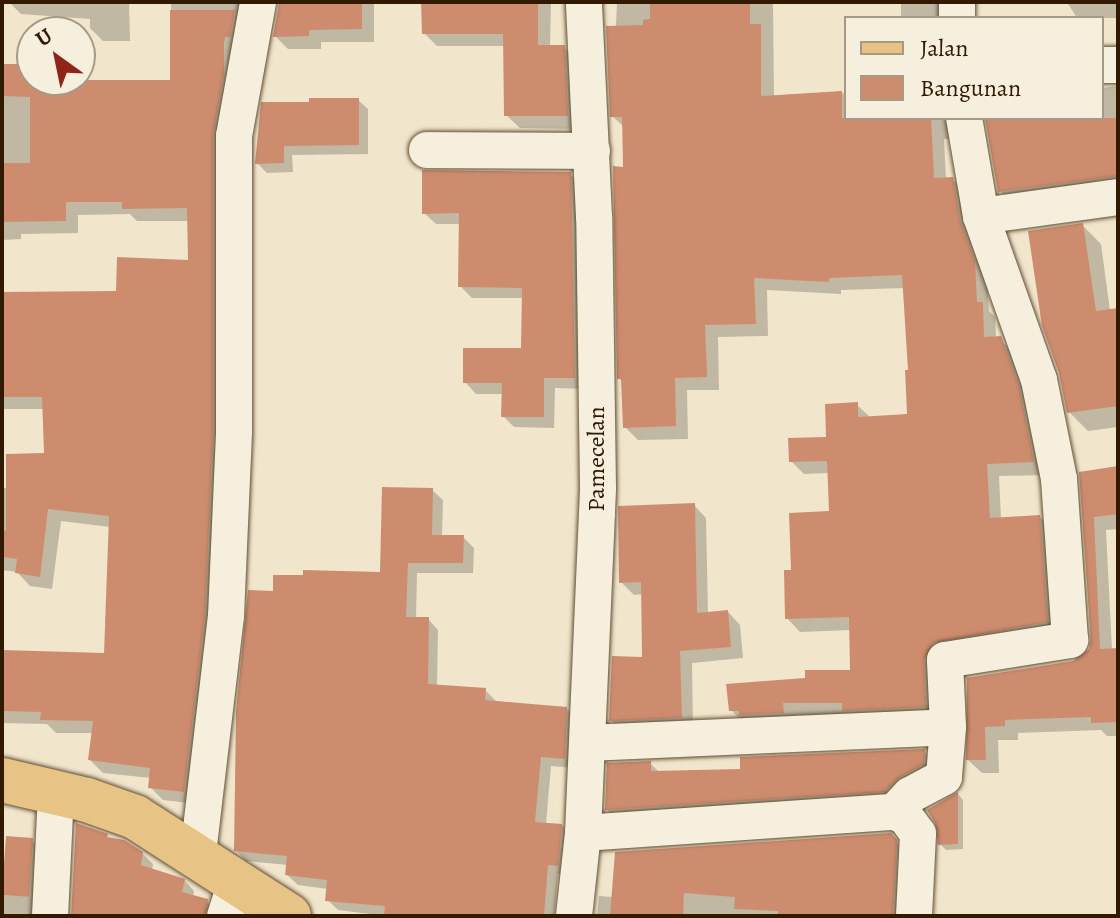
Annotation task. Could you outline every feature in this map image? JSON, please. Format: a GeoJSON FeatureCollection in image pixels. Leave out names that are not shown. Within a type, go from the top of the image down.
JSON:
{"type":"FeatureCollection","features":[{"type":"Feature","properties":{"kind":"main road"},"geometry":{"type":"LineString","coordinates":[[2,780],[56,792],[135,817],[198,854],[231,899],[289,916]]}},
{"type":"Feature","properties":{"kind":"street"},"geometry":{"type":"LineString","coordinates":[[198,854],[226,616],[234,432],[234,136],[258,2]]}},
{"type":"Feature","properties":{"kind":"street","name":"Pamecelan"},"geometry":{"type":"LineString","coordinates":[[574,916],[583,833],[598,488],[592,151],[584,2]]}},
{"type":"Feature","properties":{"kind":"street"},"geometry":{"type":"LineString","coordinates":[[894,812],[910,795],[944,777],[948,727],[945,660],[1070,640],[1059,479],[1039,380],[981,216],[964,120]]}},
{"type":"Feature","properties":{"kind":"street"},"geometry":{"type":"LineString","coordinates":[[427,150],[592,151]]}},
{"type":"Feature","properties":{"kind":"street"},"geometry":{"type":"LineString","coordinates":[[981,216],[1118,197]]}},
{"type":"Feature","properties":{"kind":"street"},"geometry":{"type":"LineString","coordinates":[[588,743],[948,727]]}},
{"type":"Feature","properties":{"kind":"street"},"geometry":{"type":"LineString","coordinates":[[50,916],[56,792]]}},
{"type":"Feature","properties":{"kind":"street"},"geometry":{"type":"LineString","coordinates":[[583,833],[894,812],[905,816],[918,834],[914,916]]}},
{"type":"Feature","properties":{"kind":"building"},"geometry":{"type":"Polygon","coordinates":[[[362,2],[362,29],[309,30],[309,36],[273,37],[279,4],[362,2]]]}},
{"type":"Feature","properties":{"kind":"building"},"geometry":{"type":"Polygon","coordinates":[[[421,2],[538,2],[538,45],[565,45],[568,116],[504,116],[503,34],[422,34],[421,2]]]}},
{"type":"Feature","properties":{"kind":"building"},"geometry":{"type":"Polygon","coordinates":[[[650,2],[750,2],[750,24],[761,24],[761,96],[842,91],[844,120],[931,120],[934,178],[953,177],[960,220],[975,262],[977,302],[983,302],[984,337],[1001,336],[1019,386],[1034,462],[987,464],[990,518],[1040,515],[1048,622],[933,643],[924,660],[926,707],[842,711],[842,703],[783,703],[784,713],[739,715],[739,711],[729,711],[726,684],[805,678],[805,670],[850,670],[849,617],[785,619],[784,570],[791,570],[789,513],[829,511],[827,461],[789,462],[788,438],[826,437],[825,404],[858,402],[858,417],[907,414],[905,370],[908,370],[902,275],[829,278],[829,282],[754,278],[756,324],[705,325],[707,377],[675,378],[676,426],[623,428],[621,379],[617,379],[613,166],[623,167],[622,117],[610,117],[606,26],[643,25],[643,20],[650,19],[650,2]]]}},
{"type":"Feature","properties":{"kind":"building"},"geometry":{"type":"Polygon","coordinates":[[[170,10],[235,10],[230,37],[225,37],[224,73],[213,136],[213,432],[205,614],[184,792],[148,788],[150,768],[88,760],[93,721],[40,720],[41,712],[2,711],[2,650],[104,653],[109,516],[48,509],[40,577],[15,573],[17,559],[2,557],[2,530],[6,531],[6,454],[44,453],[42,397],[2,397],[2,292],[116,291],[117,257],[188,260],[187,208],[122,209],[122,202],[66,202],[66,221],[2,222],[2,163],[30,163],[30,97],[2,96],[2,64],[16,64],[16,96],[96,96],[96,80],[170,80],[170,10]]]}},
{"type":"Feature","properties":{"kind":"building"},"geometry":{"type":"Polygon","coordinates":[[[309,98],[359,98],[359,145],[284,146],[284,163],[255,164],[261,102],[309,102],[309,98]]]}},
{"type":"Feature","properties":{"kind":"building"},"geometry":{"type":"Polygon","coordinates":[[[1118,118],[1118,176],[998,192],[985,120],[1118,118]]]}},
{"type":"Feature","properties":{"kind":"building"},"geometry":{"type":"Polygon","coordinates":[[[422,170],[571,172],[575,378],[544,378],[544,417],[501,417],[502,383],[463,383],[463,348],[521,348],[522,288],[458,287],[459,213],[422,214],[422,170]]]}},
{"type":"Feature","properties":{"kind":"building"},"geometry":{"type":"Polygon","coordinates":[[[1083,223],[1096,311],[1118,308],[1118,406],[1067,413],[1059,373],[1042,326],[1028,231],[1083,223]]]}},
{"type":"Feature","properties":{"kind":"building"},"geometry":{"type":"Polygon","coordinates":[[[1118,466],[1118,514],[1094,517],[1100,649],[1118,648],[1118,722],[1091,723],[1091,717],[1005,720],[1005,726],[985,727],[986,760],[966,760],[967,678],[1073,661],[1089,649],[1091,639],[1079,472],[1118,466]]]}},
{"type":"Feature","properties":{"kind":"building"},"geometry":{"type":"Polygon","coordinates":[[[382,487],[433,488],[432,535],[464,535],[463,563],[408,563],[406,617],[429,617],[428,684],[486,688],[485,700],[567,707],[565,759],[541,757],[535,822],[562,824],[558,866],[548,865],[544,916],[384,916],[385,906],[325,901],[327,880],[285,875],[287,856],[234,851],[236,712],[248,590],[273,591],[273,575],[303,575],[303,570],[380,572],[382,487]]]}},
{"type":"Feature","properties":{"kind":"building"},"geometry":{"type":"Polygon","coordinates":[[[695,503],[697,613],[728,610],[731,647],[680,651],[682,718],[609,721],[612,656],[642,657],[641,582],[619,583],[618,506],[695,503]]]}},
{"type":"Feature","properties":{"kind":"building"},"geometry":{"type":"Polygon","coordinates":[[[925,749],[924,764],[900,777],[884,792],[605,810],[607,763],[651,761],[651,771],[740,769],[740,757],[925,749]]]}},
{"type":"Feature","properties":{"kind":"building"},"geometry":{"type":"Polygon","coordinates":[[[958,792],[958,844],[938,845],[935,823],[927,810],[958,792]]]}},
{"type":"Feature","properties":{"kind":"building"},"geometry":{"type":"Polygon","coordinates":[[[76,823],[108,834],[107,837],[124,840],[143,852],[141,865],[185,879],[182,892],[208,899],[205,916],[71,916],[76,823]]]}},
{"type":"Feature","properties":{"kind":"building"},"geometry":{"type":"Polygon","coordinates":[[[891,833],[897,840],[893,915],[778,916],[778,911],[734,909],[735,897],[684,893],[683,916],[610,916],[615,852],[891,833]]]}},
{"type":"Feature","properties":{"kind":"building"},"geometry":{"type":"Polygon","coordinates":[[[6,836],[33,838],[29,897],[2,895],[6,836]]]}}]}
